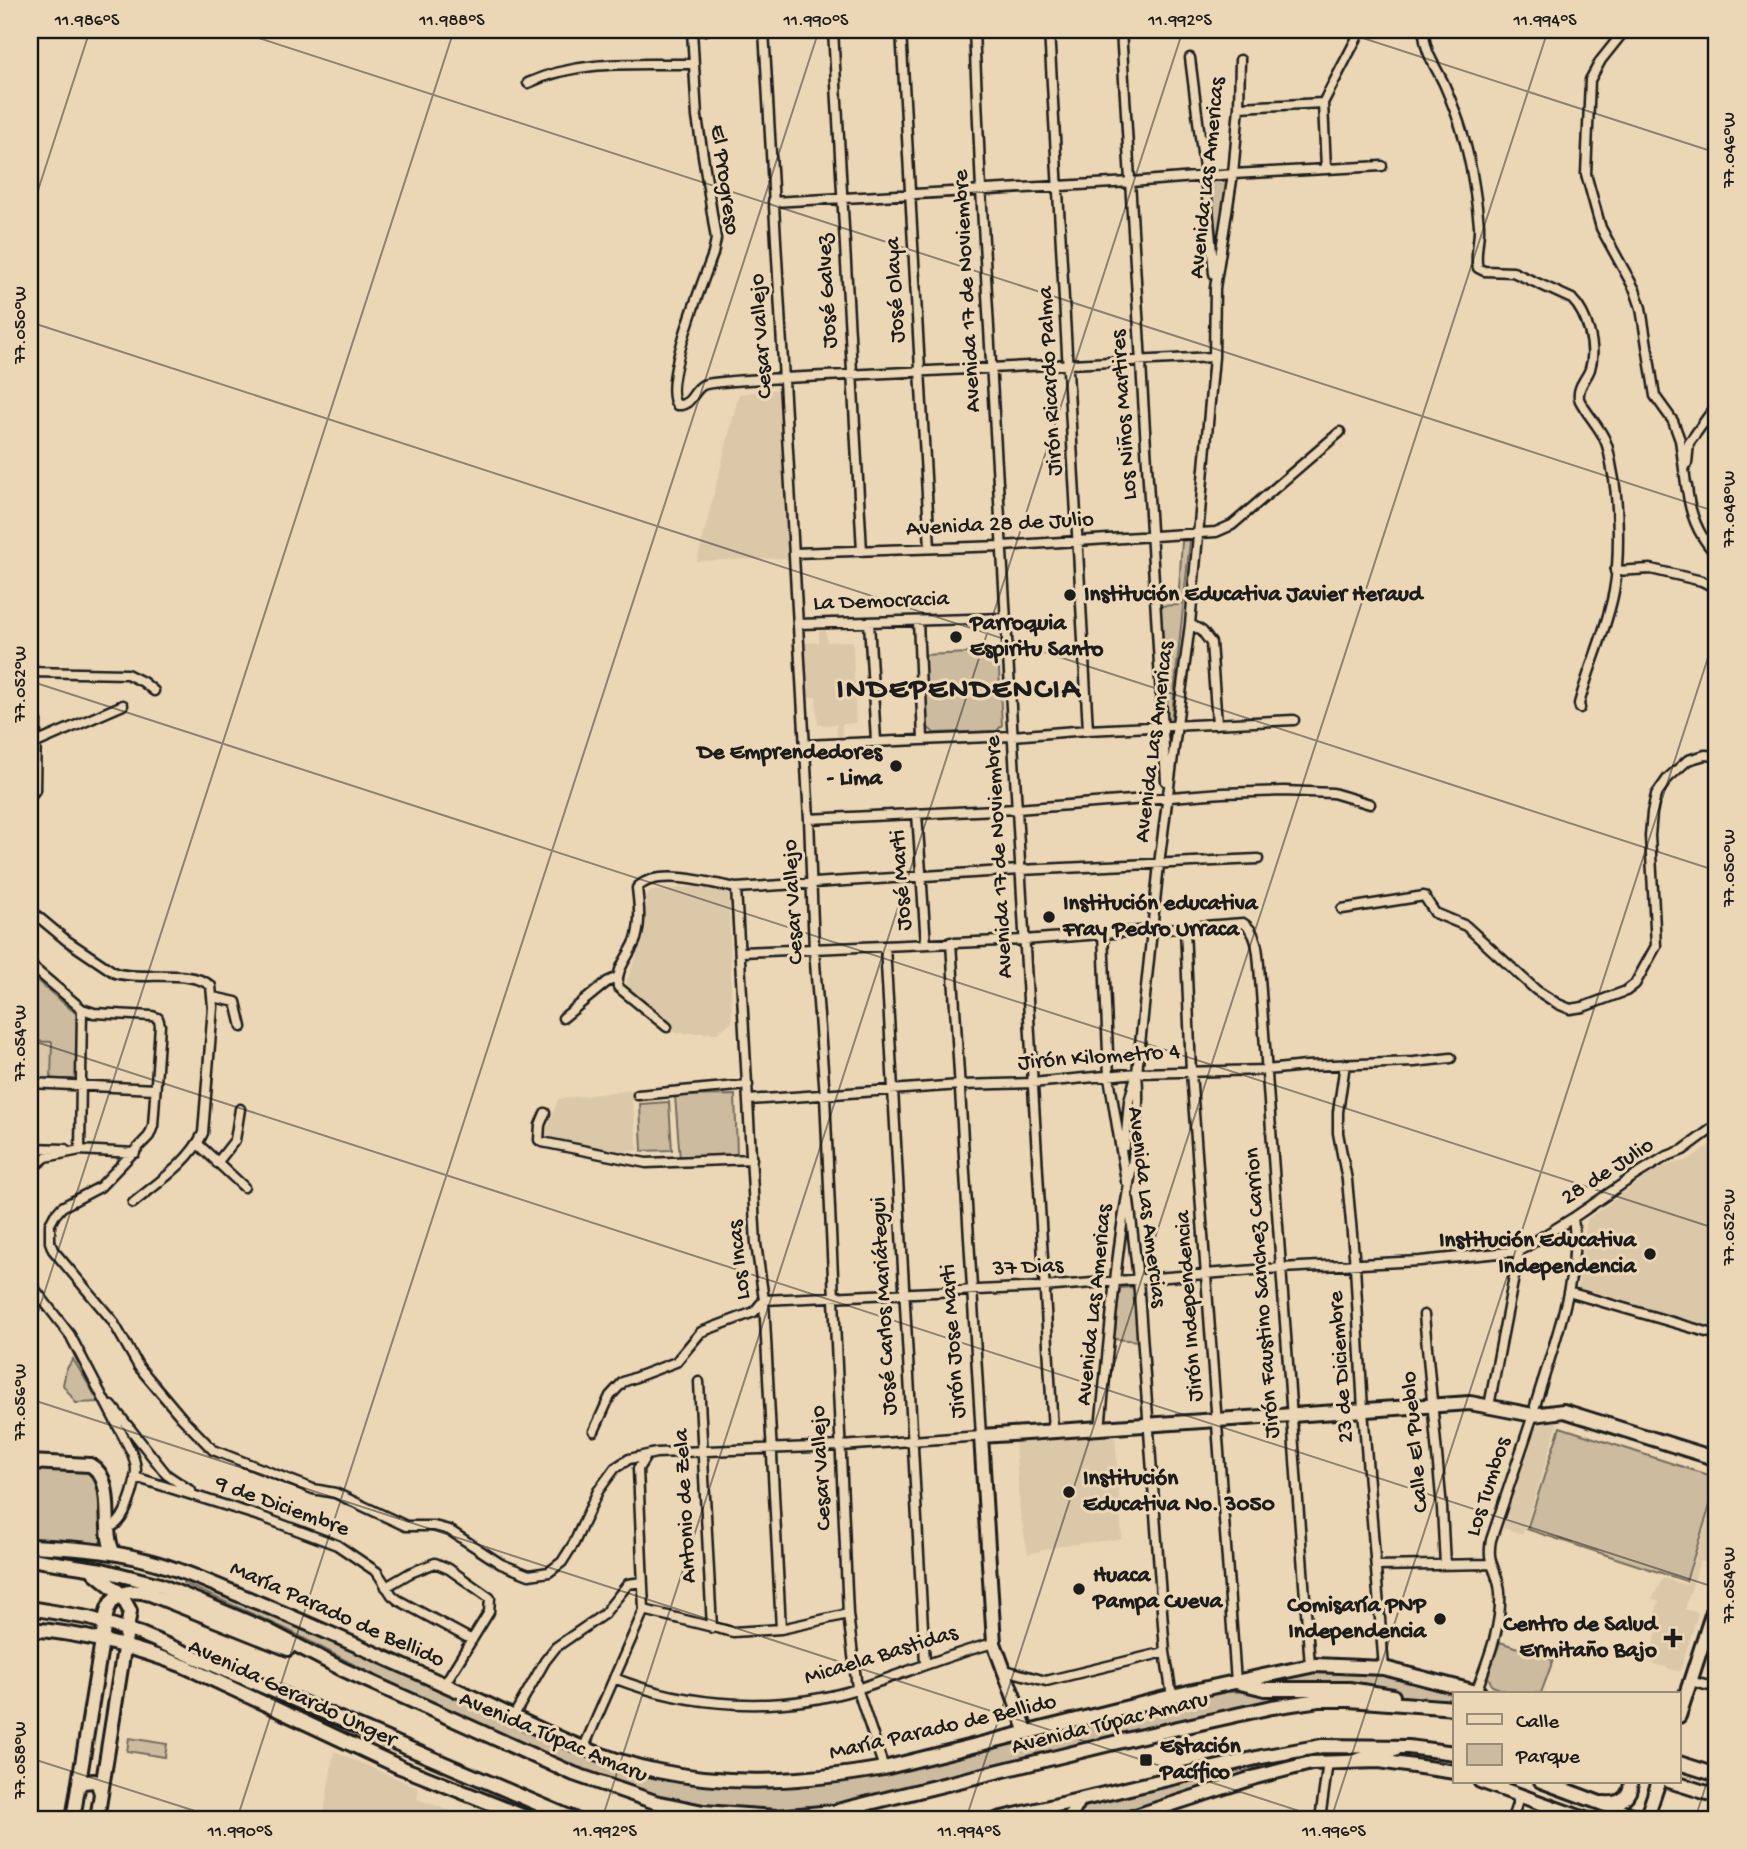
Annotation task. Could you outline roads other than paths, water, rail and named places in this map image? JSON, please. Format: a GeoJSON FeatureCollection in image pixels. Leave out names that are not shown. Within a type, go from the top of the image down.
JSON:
{"type":"FeatureCollection","features":[{"type":"Feature","properties":{"kind":"street"},"geometry":{"type":"LineString","coordinates":[[692,30],[706,30]]}},
{"type":"Feature","properties":{"kind":"street","name":"El Progreso"},"geometry":{"type":"LineString","coordinates":[[692,30],[696,117],[716,239],[681,346],[672,388],[674,402],[683,405],[706,385],[784,378]]}},
{"type":"Feature","properties":{"kind":"street","name":"Cesar Vallejo"},"geometry":{"type":"LineString","coordinates":[[764,30],[805,744],[814,949],[825,1096],[848,1614],[857,1688],[884,1768]]}},
{"type":"Feature","properties":{"kind":"street","name":"José Galvez"},"geometry":{"type":"LineString","coordinates":[[833,30],[862,551]]}},
{"type":"Feature","properties":{"kind":"street","name":"José Olaya"},"geometry":{"type":"LineString","coordinates":[[901,30],[930,548]]}},
{"type":"Feature","properties":{"kind":"street","name":"Avenida 17 de Noviembre"},"geometry":{"type":"LineString","coordinates":[[974,30],[1053,1431]]}},
{"type":"Feature","properties":{"kind":"street","name":"Jirón Ricardo Palma"},"geometry":{"type":"LineString","coordinates":[[1049,30],[1088,730]]}},
{"type":"Feature","properties":{"kind":"street","name":"Los Niños Martires"},"geometry":{"type":"LineString","coordinates":[[1121,30],[1167,798]]}},
{"type":"Feature","properties":{"kind":"street"},"geometry":{"type":"LineString","coordinates":[[1326,169],[1323,103],[1361,30]]}},
{"type":"Feature","properties":{"kind":"street"},"geometry":{"type":"LineString","coordinates":[[1424,30],[1425,47],[1445,85],[1463,135],[1479,226],[1476,261],[1478,268],[1484,271],[1513,272],[1572,299],[1579,306],[1592,347],[1591,367],[1578,395],[1606,441],[1614,475],[1617,526],[1614,592],[1588,671],[1580,708]]}},
{"type":"Feature","properties":{"kind":"street"},"geometry":{"type":"LineString","coordinates":[[1625,30],[1601,60],[1590,80],[1586,174],[1601,228],[1638,299],[1656,396],[1673,421],[1680,440],[1691,513],[1717,555]]}},
{"type":"Feature","properties":{"kind":"street"},"geometry":{"type":"LineString","coordinates":[[1190,58],[1205,176],[1215,288]]}},
{"type":"Feature","properties":{"kind":"street","name":"Avenida Las Americas"},"geometry":{"type":"LineString","coordinates":[[1100,1428],[1115,1281],[1127,1188],[1136,1146],[1139,1098],[1137,1073],[1159,864],[1190,624],[1214,357],[1215,288],[1233,174],[1240,60]]}},
{"type":"Feature","properties":{"kind":"street"},"geometry":{"type":"LineString","coordinates":[[528,83],[566,69],[607,64],[692,64]]}},
{"type":"Feature","properties":{"kind":"street"},"geometry":{"type":"LineString","coordinates":[[1239,107],[1323,103]]}},
{"type":"Feature","properties":{"kind":"street"},"geometry":{"type":"LineString","coordinates":[[773,202],[1382,166]]}},
{"type":"Feature","properties":{"kind":"street"},"geometry":{"type":"LineString","coordinates":[[784,378],[1214,357]]}},
{"type":"Feature","properties":{"kind":"street"},"geometry":{"type":"LineString","coordinates":[[1687,491],[1689,443],[1717,404]]}},
{"type":"Feature","properties":{"kind":"street","name":"Avenida 28 de Julio"},"geometry":{"type":"LineString","coordinates":[[794,553],[1002,546],[1199,534],[1221,530],[1232,525],[1340,432]]}},
{"type":"Feature","properties":{"kind":"street"},"geometry":{"type":"LineString","coordinates":[[1615,571],[1651,569],[1702,582],[1717,589]]}},
{"type":"Feature","properties":{"kind":"street","name":"La Democracia"},"geometry":{"type":"LineString","coordinates":[[798,624],[1006,618]]}},
{"type":"Feature","properties":{"kind":"street"},"geometry":{"type":"LineString","coordinates":[[918,621],[923,739]]}},
{"type":"Feature","properties":{"kind":"street"},"geometry":{"type":"LineString","coordinates":[[869,622],[876,741]]}},
{"type":"Feature","properties":{"kind":"street"},"geometry":{"type":"LineString","coordinates":[[1190,624],[1206,635],[1212,647],[1217,724]]}},
{"type":"Feature","properties":{"kind":"street"},"geometry":{"type":"LineString","coordinates":[[30,672],[127,674],[154,691]]}},
{"type":"Feature","properties":{"kind":"street"},"geometry":{"type":"LineString","coordinates":[[36,743],[124,705]]}},
{"type":"Feature","properties":{"kind":"street"},"geometry":{"type":"LineString","coordinates":[[30,797],[35,790],[36,743],[33,720]]}},
{"type":"Feature","properties":{"kind":"street"},"geometry":{"type":"LineString","coordinates":[[805,744],[1012,736],[1294,720]]}},
{"type":"Feature","properties":{"kind":"street"},"geometry":{"type":"LineString","coordinates":[[1342,909],[1424,895],[1435,913],[1466,926],[1533,987],[1558,1004],[1570,1009],[1583,1007],[1626,991],[1635,984],[1656,946],[1650,836],[1651,813],[1656,795],[1668,778],[1688,760],[1705,755],[1717,756]]}},
{"type":"Feature","properties":{"kind":"street"},"geometry":{"type":"LineString","coordinates":[[809,818],[1017,810],[1222,793],[1284,791],[1333,793],[1370,804]]}},
{"type":"Feature","properties":{"kind":"street","name":"José Marti"},"geometry":{"type":"LineString","coordinates":[[917,814],[926,944]]}},
{"type":"Feature","properties":{"kind":"street"},"geometry":{"type":"LineString","coordinates":[[667,1027],[622,993],[618,987],[617,978],[639,929],[637,888],[643,881],[655,878],[692,879],[736,888],[1020,870],[1258,859]]}},
{"type":"Feature","properties":{"kind":"street","name":"Los Incas"},"geometry":{"type":"LineString","coordinates":[[736,888],[756,1244],[764,1300],[781,1629]]}},
{"type":"Feature","properties":{"kind":"street"},"geometry":{"type":"LineString","coordinates":[[30,910],[66,940],[115,973],[196,978],[211,986],[213,997],[208,1090],[203,1132],[198,1144],[168,1174],[132,1203]]}},
{"type":"Feature","properties":{"kind":"street","name":"Jirón Faustino Sanchez Carrion"},"geometry":{"type":"LineString","coordinates":[[1185,927],[1243,923],[1255,934],[1310,1666]]}},
{"type":"Feature","properties":{"kind":"street"},"geometry":{"type":"LineString","coordinates":[[741,952],[1024,940],[1185,927]]}},
{"type":"Feature","properties":{"kind":"street","name":"Jirón Independencia"},"geometry":{"type":"LineString","coordinates":[[1185,927],[1191,1072],[1236,1682]]}},
{"type":"Feature","properties":{"kind":"street","name":"Avenida Las Amercias"},"geometry":{"type":"LineString","coordinates":[[1102,933],[1109,1077],[1138,1279],[1165,1652],[1172,1696]]}},
{"type":"Feature","properties":{"kind":"street","name":"Jirón Jose Marti"},"geometry":{"type":"LineString","coordinates":[[951,942],[994,1643],[1026,1730]]}},
{"type":"Feature","properties":{"kind":"street","name":"José Carlos Mariátegui"},"geometry":{"type":"LineString","coordinates":[[885,946],[925,1663]]}},
{"type":"Feature","properties":{"kind":"street"},"geometry":{"type":"LineString","coordinates":[[30,965],[82,1009],[94,1013],[152,1016],[158,1018],[160,1024],[153,1126],[149,1136],[100,1187],[62,1207],[50,1224],[53,1250],[112,1320],[139,1367],[182,1418],[214,1450],[313,1489],[335,1493],[406,1526],[435,1525],[449,1530],[501,1564],[529,1575],[548,1572],[562,1562],[598,1492],[615,1468],[629,1459],[656,1453],[841,1446],[1470,1404],[1564,1411],[1717,1459]]}},
{"type":"Feature","properties":{"kind":"street"},"geometry":{"type":"LineString","coordinates":[[563,1018],[607,982],[617,978]]}},
{"type":"Feature","properties":{"kind":"street"},"geometry":{"type":"LineString","coordinates":[[213,997],[236,1002],[242,1027]]}},
{"type":"Feature","properties":{"kind":"street"},"geometry":{"type":"LineString","coordinates":[[80,1150],[82,1009]]}},
{"type":"Feature","properties":{"kind":"street","name":"Jirón Kilometro 4"},"geometry":{"type":"LineString","coordinates":[[749,1100],[960,1085],[1032,1083],[1137,1073],[1266,1070],[1451,1058]]}},
{"type":"Feature","properties":{"kind":"street","name":"23 de Diciembre"},"geometry":{"type":"LineString","coordinates":[[1345,1064],[1338,1112],[1338,1133],[1347,1180],[1355,1266],[1363,1410],[1384,1668]]}},
{"type":"Feature","properties":{"kind":"street"},"geometry":{"type":"LineString","coordinates":[[30,1083],[155,1090]]}},
{"type":"Feature","properties":{"kind":"street"},"geometry":{"type":"LineString","coordinates":[[638,1095],[748,1085]]}},
{"type":"Feature","properties":{"kind":"street"},"geometry":{"type":"LineString","coordinates":[[217,1163],[235,1140],[240,1109]]}},
{"type":"Feature","properties":{"kind":"street"},"geometry":{"type":"LineString","coordinates":[[545,1113],[539,1129],[542,1142],[646,1163],[752,1159]]}},
{"type":"Feature","properties":{"kind":"street","name":"28 de Julio"},"geometry":{"type":"LineString","coordinates":[[1519,1251],[1634,1176],[1665,1157],[1683,1150],[1717,1125]]}},
{"type":"Feature","properties":{"kind":"street"},"geometry":{"type":"LineString","coordinates":[[198,1144],[244,1187]]}},
{"type":"Feature","properties":{"kind":"street"},"geometry":{"type":"LineString","coordinates":[[30,1148],[135,1153]]}},
{"type":"Feature","properties":{"kind":"street"},"geometry":{"type":"LineString","coordinates":[[30,1170],[46,1157],[80,1150]]}},
{"type":"Feature","properties":{"kind":"street","name":"Los Tumbos"},"geometry":{"type":"LineString","coordinates":[[1478,1692],[1500,1617],[1497,1573],[1490,1564],[1491,1540],[1534,1410],[1568,1292],[1576,1234],[1573,1218]]}},
{"type":"Feature","properties":{"kind":"street"},"geometry":{"type":"LineString","coordinates":[[1489,1406],[1519,1251]]}},
{"type":"Feature","properties":{"kind":"street","name":"37 Dias"},"geometry":{"type":"LineString","coordinates":[[764,1300],[1043,1287],[1281,1268],[1355,1266],[1519,1251]]}},
{"type":"Feature","properties":{"kind":"street"},"geometry":{"type":"LineString","coordinates":[[30,1283],[60,1319],[101,1393],[136,1465],[135,1477],[121,1519],[116,1527],[109,1527]]}},
{"type":"Feature","properties":{"kind":"street"},"geometry":{"type":"LineString","coordinates":[[1568,1292],[1717,1335]]}},
{"type":"Feature","properties":{"kind":"street"},"geometry":{"type":"LineString","coordinates":[[594,1431],[610,1396],[624,1382],[676,1362],[701,1332],[754,1312],[764,1300]]}},
{"type":"Feature","properties":{"kind":"street","name":"Calle El Pueblo"},"geometry":{"type":"LineString","coordinates":[[1424,1315],[1445,1565]]}},
{"type":"Feature","properties":{"kind":"street","name":"Antonio de Zela"},"geometry":{"type":"LineString","coordinates":[[699,1382],[712,1628]]}},
{"type":"Feature","properties":{"kind":"street"},"geometry":{"type":"LineString","coordinates":[[101,1393],[167,1475],[206,1499]]}},
{"type":"Feature","properties":{"kind":"street"},"geometry":{"type":"LineString","coordinates":[[584,1747],[644,1610],[638,1469],[646,1456]]}},
{"type":"Feature","properties":{"kind":"street"},"geometry":{"type":"LineString","coordinates":[[30,1462],[94,1467],[103,1482],[109,1543],[114,1553]]}},
{"type":"Feature","properties":{"kind":"street","name":"9 de Diciembre"},"geometry":{"type":"LineString","coordinates":[[135,1477],[337,1545],[377,1572],[392,1595],[471,1640]]}},
{"type":"Feature","properties":{"kind":"street","name":"María Parado de Bellido"},"geometry":{"type":"LineString","coordinates":[[30,1546],[114,1553],[147,1560],[196,1577],[356,1644],[584,1747],[659,1772],[725,1780],[766,1781],[842,1776],[884,1768],[1026,1730],[1310,1666],[1384,1668],[1474,1692]]}},
{"type":"Feature","properties":{"kind":"street","name":"Avenida Túpac Amaru"},"geometry":{"type":"LineString","coordinates":[[30,1559],[85,1567],[160,1585],[267,1630],[344,1670],[575,1774],[621,1792],[703,1812],[777,1817],[833,1812],[1138,1737],[1272,1707],[1319,1700],[1448,1707]]}},
{"type":"Feature","properties":{"kind":"street"},"geometry":{"type":"LineString","coordinates":[[386,1587],[435,1563],[449,1569],[491,1598],[489,1612],[444,1685]]}},
{"type":"Feature","properties":{"kind":"street"},"geometry":{"type":"LineString","coordinates":[[1376,1566],[1490,1564]]}},
{"type":"Feature","properties":{"kind":"street"},"geometry":{"type":"LineString","coordinates":[[85,1567],[104,1578],[121,1594],[130,1611],[97,1819]]}},
{"type":"Feature","properties":{"kind":"street"},"geometry":{"type":"LineString","coordinates":[[513,1717],[545,1661],[560,1643],[604,1615],[628,1584],[642,1582]]}},
{"type":"Feature","properties":{"kind":"street"},"geometry":{"type":"LineString","coordinates":[[73,1819],[104,1623],[109,1604],[121,1594],[136,1591],[150,1594],[344,1670]]}},
{"type":"Feature","properties":{"kind":"street"},"geometry":{"type":"LineString","coordinates":[[1680,1713],[1717,1600]]}},
{"type":"Feature","properties":{"kind":"street"},"geometry":{"type":"LineString","coordinates":[[30,1608],[127,1629],[172,1646],[574,1819]]}},
{"type":"Feature","properties":{"kind":"street"},"geometry":{"type":"LineString","coordinates":[[644,1610],[733,1632],[781,1629],[848,1614]]}},
{"type":"Feature","properties":{"kind":"street","name":"Avenida Gerardo Unger"},"geometry":{"type":"LineString","coordinates":[[30,1629],[84,1635],[184,1666],[387,1762],[530,1819]]}},
{"type":"Feature","properties":{"kind":"street","name":"Micaela Bastidas"},"geometry":{"type":"LineString","coordinates":[[614,1678],[638,1688],[677,1698],[754,1704],[803,1701],[857,1688],[925,1663],[994,1643]]}},
{"type":"Feature","properties":{"kind":"street"},"geometry":{"type":"LineString","coordinates":[[1005,1670],[1046,1681],[1165,1652]]}},
{"type":"Feature","properties":{"kind":"street"},"geometry":{"type":"LineString","coordinates":[[1236,1682],[1265,1689],[1349,1689],[1448,1707]]}},
{"type":"Feature","properties":{"kind":"street"},"geometry":{"type":"LineString","coordinates":[[1690,1682],[1717,1688]]}},
{"type":"Feature","properties":{"kind":"street"},"geometry":{"type":"LineString","coordinates":[[998,1819],[1261,1757],[1322,1746],[1408,1747],[1453,1753]]}},
{"type":"Feature","properties":{"kind":"street"},"geometry":{"type":"LineString","coordinates":[[1354,1761],[1408,1747]]}},
{"type":"Feature","properties":{"kind":"street"},"geometry":{"type":"LineString","coordinates":[[1126,1819],[1256,1777],[1311,1763],[1354,1761],[1416,1765],[1453,1772]]}},
{"type":"Feature","properties":{"kind":"street"},"geometry":{"type":"LineString","coordinates":[[1320,1819],[1328,1762]]}},
{"type":"Feature","properties":{"kind":"street"},"geometry":{"type":"LineString","coordinates":[[1680,1763],[1717,1775]]}},
{"type":"Feature","properties":{"kind":"street"},"geometry":{"type":"LineString","coordinates":[[78,1787],[87,1780],[94,1781],[102,1793]]}},
{"type":"Feature","properties":{"kind":"street"},"geometry":{"type":"LineString","coordinates":[[1486,1783],[1585,1819]]}},
{"type":"Feature","properties":{"kind":"street"},"geometry":{"type":"LineString","coordinates":[[1547,1783],[1645,1819],[1657,1783]]}},
{"type":"Feature","properties":{"kind":"street"},"geometry":{"type":"LineString","coordinates":[[1594,1800],[1609,1804],[1620,1801],[1629,1792],[1631,1783]]}},
{"type":"Feature","properties":{"kind":"street"},"geometry":{"type":"LineString","coordinates":[[1675,1783],[1717,1796]]}},
{"type":"Feature","properties":{"kind":"street"},"geometry":{"type":"LineString","coordinates":[[1513,1819],[1520,1795]]}},
{"type":"Feature","properties":{"kind":"street"},"geometry":{"type":"LineString","coordinates":[[1052,1807],[1062,1811],[1068,1819],[1079,1801]]}},
{"type":"Feature","properties":{"kind":"place","name":"Institución Educativa Javier Heraud"},"geometry":{"type":"Point","coordinates":[1070,595]}},
{"type":"Feature","properties":{"kind":"place","name":"Parroquia Espiritu Santo"},"geometry":{"type":"Point","coordinates":[956,637]}},
{"type":"Feature","properties":{"kind":"place","name":"De Emprendedores - Lima"},"geometry":{"type":"Point","coordinates":[896,766]}},
{"type":"Feature","properties":{"kind":"place","name":"Institución educativa Fray Pedro Urraca"},"geometry":{"type":"Point","coordinates":[1049,917]}},
{"type":"Feature","properties":{"kind":"place","name":"Institución Educativa Independencia"},"geometry":{"type":"Point","coordinates":[1650,1254]}},
{"type":"Feature","properties":{"kind":"place","name":"Institución Educativa No. 3050"},"geometry":{"type":"Point","coordinates":[1069,1492]}},
{"type":"Feature","properties":{"kind":"place","name":"Huaca Pampa Cueva"},"geometry":{"type":"Point","coordinates":[1079,1589]}},
{"type":"Feature","properties":{"kind":"place","name":"Comisaría PNP Independencia"},"geometry":{"type":"Point","coordinates":[1440,1619]}},
{"type":"Feature","properties":{"kind":"place","name":"Centro de Salud Ermitaño Bajo"},"geometry":{"type":"Point","coordinates":[1673,1638]}},
{"type":"Feature","properties":{"kind":"place","name":"Estación Pacífico"},"geometry":{"type":"Point","coordinates":[1146,1760]}},
{"type":"Feature","properties":{"kind":"district","name":"INDEPENDENCIA"},"geometry":{"type":"Point","coordinates":[959,691]}}]}
